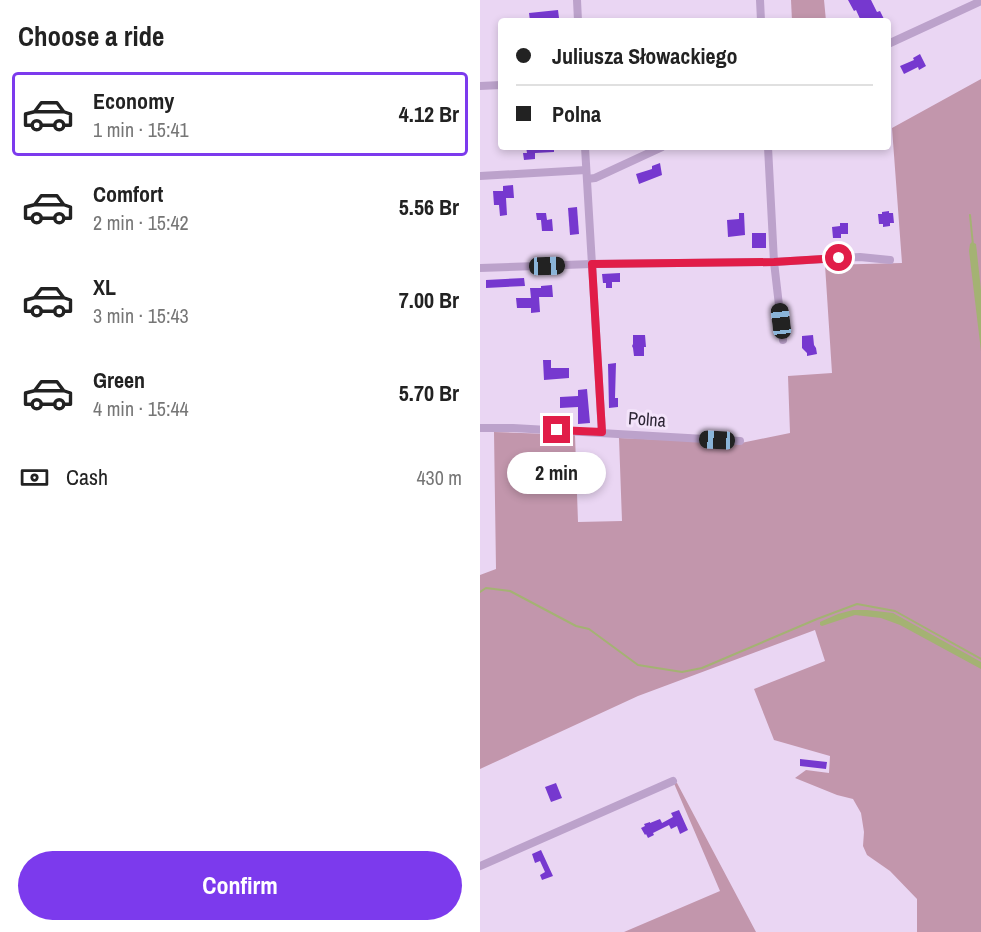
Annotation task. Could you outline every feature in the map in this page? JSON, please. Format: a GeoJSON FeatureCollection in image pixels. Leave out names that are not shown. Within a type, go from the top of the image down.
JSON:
{"type":"FeatureCollection","features":[{"type":"Feature","properties":{"kind":"street"},"geometry":{"type":"LineString","coordinates":[[577,0],[578,18]]}},
{"type":"Feature","properties":{"kind":"street"},"geometry":{"type":"LineString","coordinates":[[760,0],[761,18]]}},
{"type":"Feature","properties":{"kind":"street"},"geometry":{"type":"LineString","coordinates":[[891,43],[981,1]]}},
{"type":"Feature","properties":{"kind":"street"},"geometry":{"type":"LineString","coordinates":[[480,86],[498,85]]}},
{"type":"Feature","properties":{"kind":"street"},"geometry":{"type":"LineString","coordinates":[[585,150],[602,432]]}},
{"type":"Feature","properties":{"kind":"street"},"geometry":{"type":"LineString","coordinates":[[480,176],[587,175],[595,178],[656,150]]}},
{"type":"Feature","properties":{"kind":"street"},"geometry":{"type":"LineString","coordinates":[[768,150],[774,262],[783,340]]}},
{"type":"Feature","properties":{"kind":"street"},"geometry":{"type":"LineString","coordinates":[[480,268],[774,262],[860,257],[890,260]]}},
{"type":"Feature","properties":{"kind":"street","name":"Polna"},"geometry":{"type":"LineString","coordinates":[[480,428],[602,432],[740,441]]}},
{"type":"Feature","properties":{"kind":"street"},"geometry":{"type":"LineString","coordinates":[[480,866],[673,781]]}},
{"type":"Feature","properties":{"kind":"shaded area"},"geometry":{"type":"Polygon","coordinates":[[[791,0],[824,0],[826,18],[792,18],[791,0]]]}},
{"type":"Feature","properties":{"kind":"shaded area"},"geometry":{"type":"Polygon","coordinates":[[[981,79],[981,932],[917,932],[917,899],[890,871],[867,855],[863,846],[864,832],[861,813],[853,799],[795,778],[806,770],[829,773],[830,756],[774,740],[754,689],[825,661],[815,630],[638,696],[480,769],[480,575],[496,569],[494,432],[575,435],[578,522],[622,521],[619,438],[741,443],[790,433],[788,376],[832,373],[825,265],[902,263],[892,128],[981,79]]]}},
{"type":"Feature","properties":{"kind":"shaded area"},"geometry":{"type":"Polygon","coordinates":[[[972,242],[976,244],[981,290],[981,351],[969,251],[972,242]]]}},
{"type":"Feature","properties":{"kind":"shaded area"},"geometry":{"type":"Polygon","coordinates":[[[853,610],[893,613],[981,662],[981,669],[900,625],[881,618],[855,615],[820,625],[822,621],[853,610]]]}},
{"type":"Feature","properties":{"kind":"shaded area"},"geometry":{"type":"Polygon","coordinates":[[[673,781],[677,783],[756,932],[624,932],[720,891],[673,781]]]}},
{"type":"Feature","properties":{"kind":"building"},"geometry":{"type":"Polygon","coordinates":[[[848,0],[871,0],[877,12],[880,11],[884,18],[860,18],[856,10],[854,11],[848,0]]]}},
{"type":"Feature","properties":{"kind":"building"},"geometry":{"type":"Polygon","coordinates":[[[558,10],[559,18],[530,18],[529,13],[558,10]]]}},
{"type":"Feature","properties":{"kind":"building"},"geometry":{"type":"Polygon","coordinates":[[[920,54],[926,66],[904,74],[900,66],[914,60],[913,58],[920,54]]]}},
{"type":"Feature","properties":{"kind":"building"},"geometry":{"type":"Polygon","coordinates":[[[526,150],[554,150],[554,152],[535,153],[535,159],[524,160],[523,153],[527,153],[526,150]]]}},
{"type":"Feature","properties":{"kind":"building"},"geometry":{"type":"Polygon","coordinates":[[[660,163],[662,175],[639,184],[636,174],[652,169],[652,166],[660,163]]]}},
{"type":"Feature","properties":{"kind":"building"},"geometry":{"type":"Polygon","coordinates":[[[513,185],[514,198],[506,198],[507,215],[500,216],[499,205],[494,205],[493,191],[503,191],[503,186],[513,185]]]}},
{"type":"Feature","properties":{"kind":"building"},"geometry":{"type":"Polygon","coordinates":[[[577,207],[579,234],[570,235],[568,208],[577,207]]]}},
{"type":"Feature","properties":{"kind":"building"},"geometry":{"type":"Polygon","coordinates":[[[889,211],[893,213],[894,223],[883,227],[883,224],[879,224],[878,214],[889,211]]]}},
{"type":"Feature","properties":{"kind":"building"},"geometry":{"type":"Polygon","coordinates":[[[536,213],[546,213],[547,220],[552,219],[553,231],[542,231],[541,220],[537,220],[536,213]]]}},
{"type":"Feature","properties":{"kind":"building"},"geometry":{"type":"Polygon","coordinates":[[[739,213],[744,213],[745,235],[728,237],[727,220],[739,219],[739,213]]]}},
{"type":"Feature","properties":{"kind":"building"},"geometry":{"type":"Polygon","coordinates":[[[840,223],[848,223],[848,234],[841,234],[841,238],[833,238],[832,227],[840,226],[840,223]]]}},
{"type":"Feature","properties":{"kind":"building"},"geometry":{"type":"Polygon","coordinates":[[[752,233],[766,233],[766,248],[752,248],[752,233]]]}},
{"type":"Feature","properties":{"kind":"building"},"geometry":{"type":"Polygon","coordinates":[[[620,273],[620,282],[612,282],[612,288],[606,288],[602,274],[620,273]]]}},
{"type":"Feature","properties":{"kind":"building"},"geometry":{"type":"Polygon","coordinates":[[[524,278],[525,286],[486,288],[486,280],[524,278]]]}},
{"type":"Feature","properties":{"kind":"building"},"geometry":{"type":"Polygon","coordinates":[[[552,285],[553,297],[539,297],[540,312],[531,313],[531,308],[517,308],[516,298],[531,298],[530,288],[552,285]]]}},
{"type":"Feature","properties":{"kind":"building"},"geometry":{"type":"Polygon","coordinates":[[[633,335],[645,335],[644,356],[634,356],[633,335]]]}},
{"type":"Feature","properties":{"kind":"building"},"geometry":{"type":"Polygon","coordinates":[[[813,335],[817,354],[807,356],[802,348],[802,336],[813,335]]]}},
{"type":"Feature","properties":{"kind":"building"},"geometry":{"type":"Polygon","coordinates":[[[543,360],[551,360],[551,368],[569,368],[569,378],[544,380],[543,360]]]}},
{"type":"Feature","properties":{"kind":"building"},"geometry":{"type":"Polygon","coordinates":[[[616,363],[615,398],[618,398],[618,407],[609,408],[608,364],[616,363]]]}},
{"type":"Feature","properties":{"kind":"building"},"geometry":{"type":"Polygon","coordinates":[[[587,389],[590,423],[578,424],[578,407],[560,408],[560,397],[578,396],[578,390],[587,389]]]}},
{"type":"Feature","properties":{"kind":"building"},"geometry":{"type":"Polygon","coordinates":[[[800,759],[827,762],[826,769],[800,766],[800,759]]]}},
{"type":"Feature","properties":{"kind":"building"},"geometry":{"type":"Polygon","coordinates":[[[556,783],[562,798],[551,802],[545,787],[556,783]]]}},
{"type":"Feature","properties":{"kind":"building"},"geometry":{"type":"Polygon","coordinates":[[[679,810],[688,830],[680,834],[677,826],[671,829],[669,825],[648,838],[645,835],[641,828],[645,826],[644,824],[660,819],[662,823],[673,817],[671,813],[679,810]]]}},
{"type":"Feature","properties":{"kind":"building"},"geometry":{"type":"Polygon","coordinates":[[[541,850],[553,876],[542,880],[540,875],[545,872],[540,861],[535,863],[532,854],[541,850]]]}},
{"type":"Feature","properties":{"kind":"waterway"},"geometry":{"type":"LineString","coordinates":[[970,215],[973,245]]}},
{"type":"Feature","properties":{"kind":"waterway"},"geometry":{"type":"LineString","coordinates":[[480,592],[486,588],[510,591],[576,626],[589,629],[638,665],[682,672],[702,668],[857,604],[895,611],[981,659]]}},
{"type":"Feature","properties":{"kind":"route"},"geometry":{"type":"LineString","coordinates":[[557,430],[602,432],[592,264],[774,262],[839,258]]}}]}
